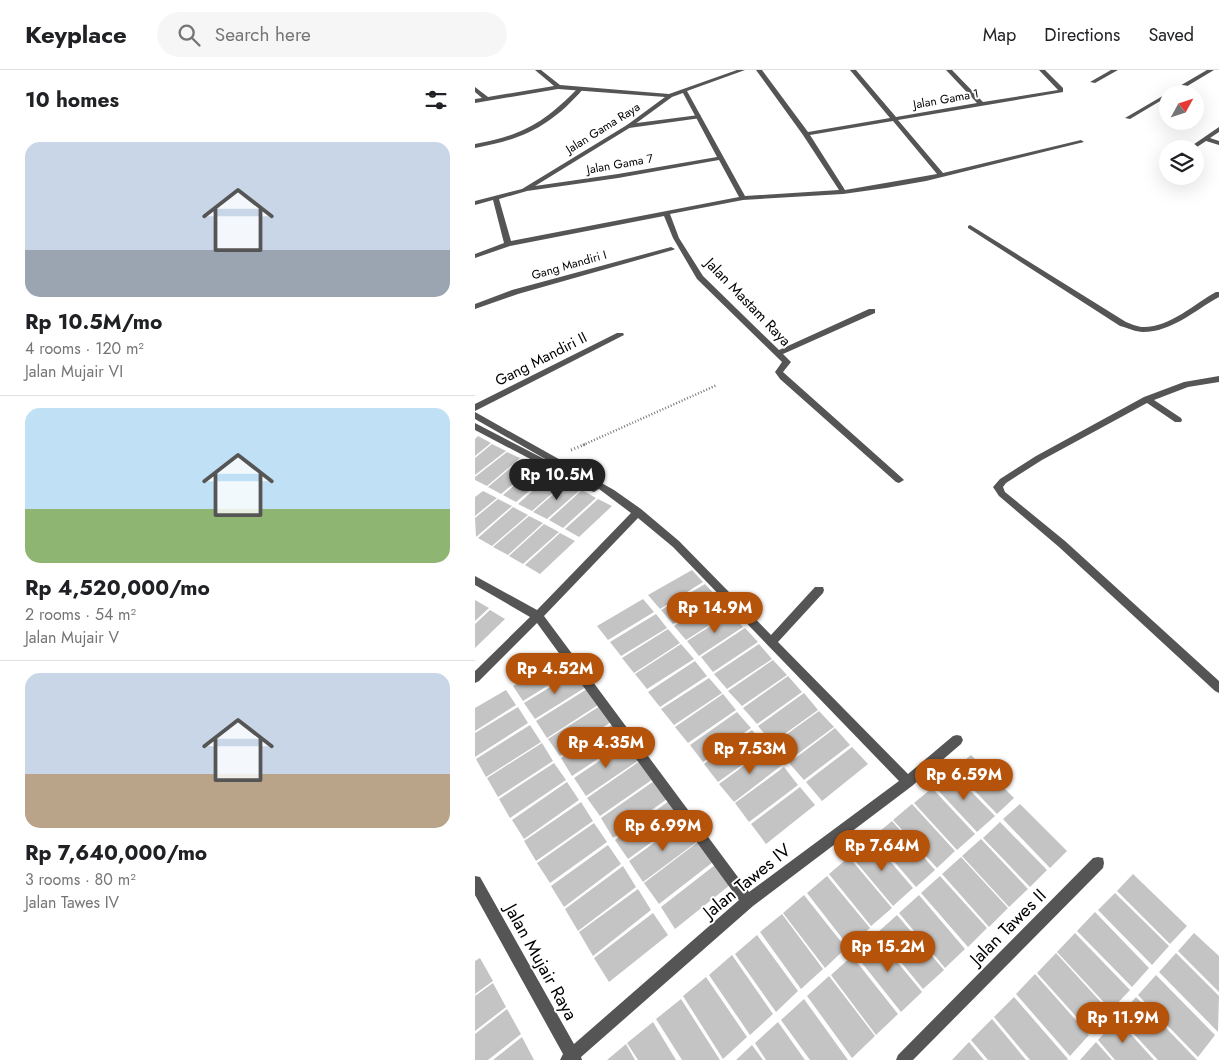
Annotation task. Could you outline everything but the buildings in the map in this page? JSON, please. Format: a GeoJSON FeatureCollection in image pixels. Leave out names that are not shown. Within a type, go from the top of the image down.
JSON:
{"type":"FeatureCollection","features":[{"type":"Feature","properties":{"kind":"street"},"geometry":{"type":"LineString","coordinates":[[538,70],[558,87]]}},
{"type":"Feature","properties":{"kind":"street","name":"Jalan Gama Raya"},"geometry":{"type":"LineString","coordinates":[[475,203],[524,190],[629,126],[670,96],[742,70]]}},
{"type":"Feature","properties":{"kind":"street"},"geometry":{"type":"LineString","coordinates":[[759,70],[806,134],[843,192]]}},
{"type":"Feature","properties":{"kind":"street"},"geometry":{"type":"LineString","coordinates":[[853,70],[941,175]]}},
{"type":"Feature","properties":{"kind":"street"},"geometry":{"type":"LineString","coordinates":[[949,70],[981,104]]}},
{"type":"Feature","properties":{"kind":"street","name":"Jalan Gama 1"},"geometry":{"type":"LineString","coordinates":[[806,134],[1061,91],[1042,70]]}},
{"type":"Feature","properties":{"kind":"street"},"geometry":{"type":"LineString","coordinates":[[1093,82],[1115,70]]}},
{"type":"Feature","properties":{"kind":"street"},"geometry":{"type":"LineString","coordinates":[[1184,85],[1209,70],[1219,74]]}},
{"type":"Feature","properties":{"kind":"street"},"geometry":{"type":"LineString","coordinates":[[475,101],[558,87],[670,96]]}},
{"type":"Feature","properties":{"kind":"street"},"geometry":{"type":"LineString","coordinates":[[475,146],[514,138],[538,128],[563,109],[581,88]]}},
{"type":"Feature","properties":{"kind":"street"},"geometry":{"type":"LineString","coordinates":[[475,89],[487,99]]}},
{"type":"Feature","properties":{"kind":"street"},"geometry":{"type":"LineString","coordinates":[[684,90],[743,198]]}},
{"type":"Feature","properties":{"kind":"street"},"geometry":{"type":"LineString","coordinates":[[1128,118],[1159,100]]}},
{"type":"Feature","properties":{"kind":"street"},"geometry":{"type":"LineString","coordinates":[[629,126],[699,117]]}},
{"type":"Feature","properties":{"kind":"street"},"geometry":{"type":"LineString","coordinates":[[1202,140],[1219,129]]}},
{"type":"Feature","properties":{"kind":"street"},"geometry":{"type":"LineString","coordinates":[[1205,138],[1219,144]]}},
{"type":"Feature","properties":{"kind":"street"},"geometry":{"type":"LineString","coordinates":[[475,256],[508,244],[743,198],[843,192],[941,175],[1081,142]]}},
{"type":"Feature","properties":{"kind":"street","name":"Jalan Gama 7"},"geometry":{"type":"LineString","coordinates":[[524,190],[720,158]]}},
{"type":"Feature","properties":{"kind":"street"},"geometry":{"type":"LineString","coordinates":[[495,197],[508,244]]}},
{"type":"Feature","properties":{"kind":"street","name":"Jalan Mastam Raya"},"geometry":{"type":"LineString","coordinates":[[666,214],[676,238],[700,277],[787,362],[779,372],[783,378],[899,480]]}},
{"type":"Feature","properties":{"kind":"street"},"geometry":{"type":"LineString","coordinates":[[970,227],[1123,324],[1136,328],[1145,330],[1164,325],[1218,296]]}},
{"type":"Feature","properties":{"kind":"street","name":"Gang Mandiri I"},"geometry":{"type":"LineString","coordinates":[[475,307],[515,292],[671,249]]}},
{"type":"Feature","properties":{"kind":"street"},"geometry":{"type":"LineString","coordinates":[[778,353],[872,312]]}},
{"type":"Feature","properties":{"kind":"street","name":"Gang Mandiri II"},"geometry":{"type":"LineString","coordinates":[[475,408],[620,335]]}},
{"type":"Feature","properties":{"kind":"street"},"geometry":{"type":"LineString","coordinates":[[1219,379],[1187,384],[1147,399],[1039,458],[1003,481],[998,487],[1003,494],[1062,544],[1219,688]]}},
{"type":"Feature","properties":{"kind":"street"},"geometry":{"type":"LineString","coordinates":[[1147,399],[1179,420]]}},
{"type":"Feature","properties":{"kind":"street"},"geometry":{"type":"LineString","coordinates":[[475,415],[611,492],[676,544],[908,782]]}},
{"type":"Feature","properties":{"kind":"street"},"geometry":{"type":"LineString","coordinates":[[475,426],[603,494],[611,492]]}},
{"type":"Feature","properties":{"kind":"street"},"geometry":{"type":"LineString","coordinates":[[475,678],[538,616],[638,512]]}},
{"type":"Feature","properties":{"kind":"street"},"geometry":{"type":"LineString","coordinates":[[475,580],[538,616],[748,901]]}},
{"type":"Feature","properties":{"kind":"street"},"geometry":{"type":"LineString","coordinates":[[771,642],[819,590]]}},
{"type":"Feature","properties":{"kind":"street","name":"Jalan Tawes IV"},"geometry":{"type":"LineString","coordinates":[[571,1059],[748,901],[908,782],[957,740]]}},
{"type":"Feature","properties":{"kind":"street","name":"Jalan Tawes II"},"geometry":{"type":"LineString","coordinates":[[903,1060],[1098,863]]}},
{"type":"Feature","properties":{"kind":"street","name":"Jalan Mujair Raya"},"geometry":{"type":"LineString","coordinates":[[475,882],[571,1059]]}},
{"type":"Feature","properties":{"kind":"path"},"geometry":{"type":"LineString","coordinates":[[552,458],[717,385]]}}]}
